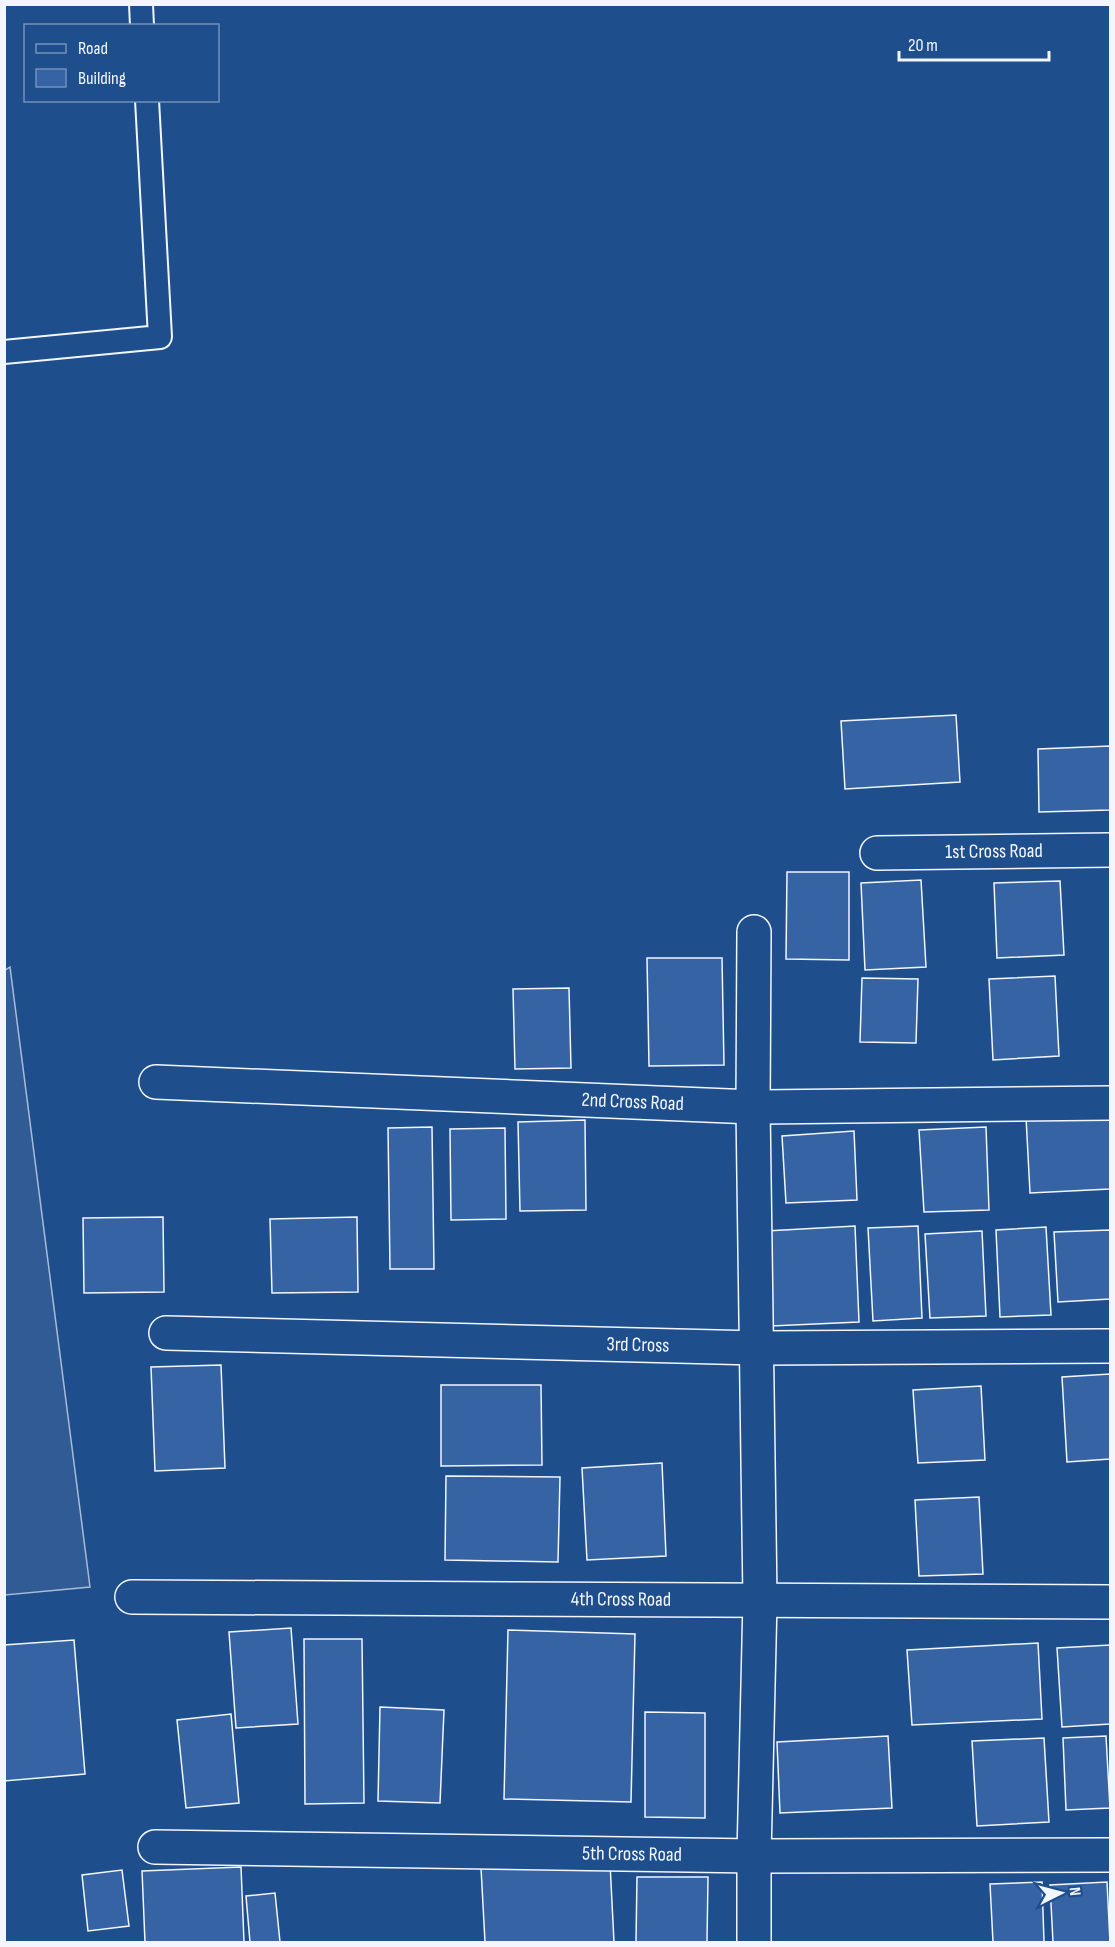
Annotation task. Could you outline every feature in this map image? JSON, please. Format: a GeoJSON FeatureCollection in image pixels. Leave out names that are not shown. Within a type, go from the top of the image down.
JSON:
{"type":"FeatureCollection","features":[{"type":"Feature","properties":{"kind":"street","name":"1st Cross Road"},"geometry":{"type":"LineString","coordinates":[[877,853],[1110,850]]}},
{"type":"Feature","properties":{"kind":"street"},"geometry":{"type":"LineString","coordinates":[[754,932],[753,1107],[760,1600],[754,1942]]}},
{"type":"Feature","properties":{"kind":"street","name":"2nd Cross Road"},"geometry":{"type":"LineString","coordinates":[[156,1082],[753,1107],[1110,1103]]}},
{"type":"Feature","properties":{"kind":"street","name":"3rd Cross"},"geometry":{"type":"LineString","coordinates":[[166,1333],[757,1348],[1110,1346]]}},
{"type":"Feature","properties":{"kind":"street","name":"4th Cross Road"},"geometry":{"type":"LineString","coordinates":[[132,1597],[1110,1602]]}},
{"type":"Feature","properties":{"kind":"street","name":"5th Cross Road"},"geometry":{"type":"LineString","coordinates":[[155,1847],[754,1857],[1110,1855]]}},
{"type":"Feature","properties":{"kind":"lane"},"geometry":{"type":"LineString","coordinates":[[141,4],[142,24]]}},
{"type":"Feature","properties":{"kind":"lane"},"geometry":{"type":"LineString","coordinates":[[4,352],[160,337],[147,102]]}},
{"type":"Feature","properties":{"kind":"shaded area"},"geometry":{"type":"Polygon","coordinates":[[[10,967],[90,1587],[5,1595],[4,971],[10,967]]]}},
{"type":"Feature","properties":{"kind":"building"},"geometry":{"type":"Polygon","coordinates":[[[956,715],[960,782],[845,789],[841,721],[956,715]]]}},
{"type":"Feature","properties":{"kind":"building"},"geometry":{"type":"Polygon","coordinates":[[[1110,746],[1110,810],[1039,812],[1038,749],[1110,746]]]}},
{"type":"Feature","properties":{"kind":"building"},"geometry":{"type":"Polygon","coordinates":[[[787,872],[849,872],[849,960],[786,959],[787,872]]]}},
{"type":"Feature","properties":{"kind":"building"},"geometry":{"type":"Polygon","coordinates":[[[921,880],[926,967],[865,970],[861,883],[921,880]]]}},
{"type":"Feature","properties":{"kind":"building"},"geometry":{"type":"Polygon","coordinates":[[[1060,881],[1064,955],[997,958],[994,883],[1060,881]]]}},
{"type":"Feature","properties":{"kind":"building"},"geometry":{"type":"Polygon","coordinates":[[[647,958],[722,958],[724,1065],[649,1066],[647,958]]]}},
{"type":"Feature","properties":{"kind":"building"},"geometry":{"type":"Polygon","coordinates":[[[1055,976],[1059,1056],[993,1060],[989,979],[1055,976]]]}},
{"type":"Feature","properties":{"kind":"building"},"geometry":{"type":"Polygon","coordinates":[[[862,978],[918,979],[916,1043],[860,1042],[862,978]]]}},
{"type":"Feature","properties":{"kind":"building"},"geometry":{"type":"Polygon","coordinates":[[[569,988],[571,1068],[515,1069],[513,989],[569,988]]]}},
{"type":"Feature","properties":{"kind":"building"},"geometry":{"type":"Polygon","coordinates":[[[1110,1114],[1110,1189],[1030,1193],[1026,1117],[1110,1114]]]}},
{"type":"Feature","properties":{"kind":"building"},"geometry":{"type":"Polygon","coordinates":[[[585,1120],[586,1210],[520,1211],[518,1122],[585,1120]]]}},
{"type":"Feature","properties":{"kind":"building"},"geometry":{"type":"Polygon","coordinates":[[[432,1127],[434,1269],[390,1269],[388,1128],[432,1127]]]}},
{"type":"Feature","properties":{"kind":"building"},"geometry":{"type":"Polygon","coordinates":[[[986,1127],[989,1210],[924,1212],[919,1130],[986,1127]]]}},
{"type":"Feature","properties":{"kind":"building"},"geometry":{"type":"Polygon","coordinates":[[[505,1128],[506,1219],[451,1220],[450,1129],[505,1128]]]}},
{"type":"Feature","properties":{"kind":"building"},"geometry":{"type":"Polygon","coordinates":[[[854,1131],[857,1200],[786,1203],[782,1136],[854,1131]]]}},
{"type":"Feature","properties":{"kind":"building"},"geometry":{"type":"Polygon","coordinates":[[[163,1217],[164,1292],[84,1293],[83,1218],[163,1217]]]}},
{"type":"Feature","properties":{"kind":"building"},"geometry":{"type":"Polygon","coordinates":[[[357,1217],[358,1292],[272,1293],[270,1219],[357,1217]]]}},
{"type":"Feature","properties":{"kind":"building"},"geometry":{"type":"Polygon","coordinates":[[[855,1226],[859,1322],[771,1326],[766,1231],[855,1226]]]}},
{"type":"Feature","properties":{"kind":"building"},"geometry":{"type":"Polygon","coordinates":[[[918,1226],[922,1318],[873,1321],[868,1228],[918,1226]]]}},
{"type":"Feature","properties":{"kind":"building"},"geometry":{"type":"Polygon","coordinates":[[[1046,1227],[1051,1315],[1000,1317],[996,1230],[1046,1227]]]}},
{"type":"Feature","properties":{"kind":"building"},"geometry":{"type":"Polygon","coordinates":[[[1110,1230],[1110,1299],[1058,1302],[1054,1232],[1110,1230]]]}},
{"type":"Feature","properties":{"kind":"building"},"geometry":{"type":"Polygon","coordinates":[[[982,1231],[986,1316],[930,1318],[925,1234],[982,1231]]]}},
{"type":"Feature","properties":{"kind":"building"},"geometry":{"type":"Polygon","coordinates":[[[221,1365],[225,1468],[155,1471],[151,1367],[221,1365]]]}},
{"type":"Feature","properties":{"kind":"building"},"geometry":{"type":"Polygon","coordinates":[[[1110,1374],[1110,1459],[1067,1462],[1062,1377],[1110,1374]]]}},
{"type":"Feature","properties":{"kind":"building"},"geometry":{"type":"Polygon","coordinates":[[[441,1385],[541,1385],[542,1465],[441,1466],[441,1385]]]}},
{"type":"Feature","properties":{"kind":"building"},"geometry":{"type":"Polygon","coordinates":[[[981,1386],[985,1460],[918,1463],[913,1390],[981,1386]]]}},
{"type":"Feature","properties":{"kind":"building"},"geometry":{"type":"Polygon","coordinates":[[[662,1463],[666,1556],[587,1560],[582,1468],[662,1463]]]}},
{"type":"Feature","properties":{"kind":"building"},"geometry":{"type":"Polygon","coordinates":[[[446,1476],[560,1477],[558,1562],[445,1560],[446,1476]]]}},
{"type":"Feature","properties":{"kind":"building"},"geometry":{"type":"Polygon","coordinates":[[[979,1497],[983,1574],[919,1576],[915,1500],[979,1497]]]}},
{"type":"Feature","properties":{"kind":"building"},"geometry":{"type":"Polygon","coordinates":[[[291,1628],[298,1724],[236,1728],[229,1632],[291,1628]]]}},
{"type":"Feature","properties":{"kind":"building"},"geometry":{"type":"Polygon","coordinates":[[[508,1630],[635,1634],[631,1802],[504,1799],[508,1630]]]}},
{"type":"Feature","properties":{"kind":"building"},"geometry":{"type":"Polygon","coordinates":[[[304,1639],[362,1639],[364,1803],[305,1804],[304,1639]]]}},
{"type":"Feature","properties":{"kind":"building"},"geometry":{"type":"Polygon","coordinates":[[[74,1640],[85,1774],[4,1781],[4,1645],[74,1640]]]}},
{"type":"Feature","properties":{"kind":"building"},"geometry":{"type":"Polygon","coordinates":[[[1038,1643],[1042,1719],[912,1725],[907,1650],[1038,1643]]]}},
{"type":"Feature","properties":{"kind":"building"},"geometry":{"type":"Polygon","coordinates":[[[1110,1645],[1110,1724],[1062,1727],[1057,1648],[1110,1645]]]}},
{"type":"Feature","properties":{"kind":"building"},"geometry":{"type":"Polygon","coordinates":[[[380,1707],[444,1710],[440,1803],[378,1801],[380,1707]]]}},
{"type":"Feature","properties":{"kind":"building"},"geometry":{"type":"Polygon","coordinates":[[[645,1712],[705,1713],[705,1818],[645,1817],[645,1712]]]}},
{"type":"Feature","properties":{"kind":"building"},"geometry":{"type":"Polygon","coordinates":[[[231,1714],[239,1803],[186,1808],[177,1720],[231,1714]]]}},
{"type":"Feature","properties":{"kind":"building"},"geometry":{"type":"Polygon","coordinates":[[[888,1736],[892,1808],[780,1813],[777,1742],[888,1736]]]}},
{"type":"Feature","properties":{"kind":"building"},"geometry":{"type":"Polygon","coordinates":[[[1106,1736],[1110,1808],[1066,1810],[1063,1738],[1106,1736]]]}},
{"type":"Feature","properties":{"kind":"building"},"geometry":{"type":"Polygon","coordinates":[[[1044,1738],[1049,1822],[977,1826],[972,1741],[1044,1738]]]}},
{"type":"Feature","properties":{"kind":"building"},"geometry":{"type":"Polygon","coordinates":[[[610,1863],[614,1942],[485,1942],[481,1868],[610,1863]]]}},
{"type":"Feature","properties":{"kind":"building"},"geometry":{"type":"Polygon","coordinates":[[[241,1867],[244,1942],[145,1942],[142,1871],[241,1867]]]}},
{"type":"Feature","properties":{"kind":"building"},"geometry":{"type":"Polygon","coordinates":[[[122,1870],[129,1926],[88,1931],[82,1875],[122,1870]]]}},
{"type":"Feature","properties":{"kind":"building"},"geometry":{"type":"Polygon","coordinates":[[[637,1877],[708,1877],[707,1942],[636,1942],[637,1877]]]}},
{"type":"Feature","properties":{"kind":"building"},"geometry":{"type":"Polygon","coordinates":[[[1042,1882],[1044,1942],[993,1942],[990,1884],[1042,1882]]]}},
{"type":"Feature","properties":{"kind":"building"},"geometry":{"type":"Polygon","coordinates":[[[1107,1882],[1110,1942],[1053,1942],[1050,1885],[1107,1882]]]}},
{"type":"Feature","properties":{"kind":"building"},"geometry":{"type":"Polygon","coordinates":[[[275,1893],[280,1942],[250,1942],[246,1896],[275,1893]]]}}]}
